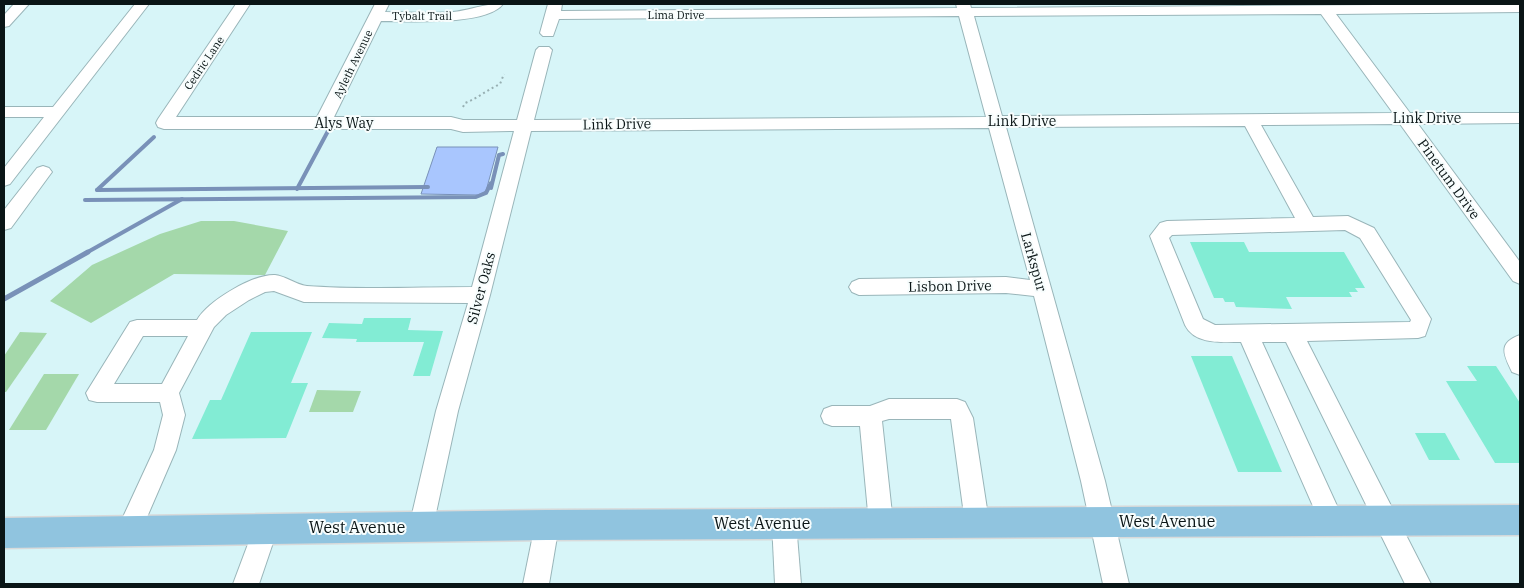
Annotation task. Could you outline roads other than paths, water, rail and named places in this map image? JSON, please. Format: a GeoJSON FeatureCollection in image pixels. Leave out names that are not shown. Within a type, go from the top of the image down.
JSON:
{"type":"FeatureCollection","features":[{"type":"Feature","properties":{"kind":"main road","name":"West Avenue"},"geometry":{"type":"LineString","coordinates":[[4,533],[547,525],[1520,520]]}},
{"type":"Feature","properties":{"kind":"street"},"geometry":{"type":"LineString","coordinates":[[4,24],[22,4]]}},
{"type":"Feature","properties":{"kind":"street"},"geometry":{"type":"LineString","coordinates":[[4,180],[142,4]]}},
{"type":"Feature","properties":{"kind":"street","name":"Cedric Lane"},"geometry":{"type":"LineString","coordinates":[[164,123],[243,4]]}},
{"type":"Feature","properties":{"kind":"street","name":"Tybalt Trail"},"geometry":{"type":"LineString","coordinates":[[379,10],[461,16],[479,12],[496,4]]}},
{"type":"Feature","properties":{"kind":"street","name":"Lima Drive"},"geometry":{"type":"LineString","coordinates":[[554,10],[964,7],[1520,8]]}},
{"type":"Feature","properties":{"kind":"street","name":"Larkspur"},"geometry":{"type":"LineString","coordinates":[[964,7],[1094,486],[1116,584]]}},
{"type":"Feature","properties":{"kind":"street","name":"Pinetum Drive"},"geometry":{"type":"LineString","coordinates":[[1325,8],[1520,276]]}},
{"type":"Feature","properties":{"kind":"street","name":"Ayleth Avenue"},"geometry":{"type":"LineString","coordinates":[[323,123],[379,10]]}},
{"type":"Feature","properties":{"kind":"street"},"geometry":{"type":"LineString","coordinates":[[548,33],[554,10]]}},
{"type":"Feature","properties":{"kind":"street","name":"Silver Oaks"},"geometry":{"type":"LineString","coordinates":[[421,527],[446,411],[480,295],[544,50]]}},
{"type":"Feature","properties":{"kind":"street"},"geometry":{"type":"LineString","coordinates":[[4,112],[58,112]]}},
{"type":"Feature","properties":{"kind":"street","name":"Link Drive"},"geometry":{"type":"LineString","coordinates":[[523,125],[994,120],[1520,118]]}},
{"type":"Feature","properties":{"kind":"street"},"geometry":{"type":"LineString","coordinates":[[1250,120],[1308,224]]}},
{"type":"Feature","properties":{"kind":"street","name":"Alys Way"},"geometry":{"type":"LineString","coordinates":[[164,123],[451,123],[463,126],[523,125]]}},
{"type":"Feature","properties":{"kind":"street"},"geometry":{"type":"LineString","coordinates":[[4,223],[43,172]]}},
{"type":"Feature","properties":{"kind":"street"},"geometry":{"type":"LineString","coordinates":[[1348,223],[1367,233],[1421,319],[1418,330],[1292,333],[1212,334],[1195,325],[1159,236],[1167,228],[1348,223]]}},
{"type":"Feature","properties":{"kind":"street"},"geometry":{"type":"LineString","coordinates":[[129,530],[165,450],[174,415],[168,393],[206,321],[219,309],[242,294],[262,285],[275,283],[304,294],[480,295]]}},
{"type":"Feature","properties":{"kind":"street","name":"Lisbon Drive"},"geometry":{"type":"LineString","coordinates":[[859,287],[1006,285],[1042,289]]}},
{"type":"Feature","properties":{"kind":"street"},"geometry":{"type":"LineString","coordinates":[[168,393],[97,393],[136,328],[203,328]]}},
{"type":"Feature","properties":{"kind":"street"},"geometry":{"type":"LineString","coordinates":[[1292,333],[1418,584]]}},
{"type":"Feature","properties":{"kind":"street"},"geometry":{"type":"LineString","coordinates":[[1248,334],[1332,520]]}},
{"type":"Feature","properties":{"kind":"street"},"geometry":{"type":"LineString","coordinates":[[1520,344],[1515,347],[1514,354],[1520,366]]}},
{"type":"Feature","properties":{"kind":"street"},"geometry":{"type":"LineString","coordinates":[[832,416],[870,416],[889,409],[957,410],[962,418],[977,522]]}},
{"type":"Feature","properties":{"kind":"street"},"geometry":{"type":"LineString","coordinates":[[870,416],[881,523]]}},
{"type":"Feature","properties":{"kind":"street"},"geometry":{"type":"LineString","coordinates":[[784,523],[788,584]]}},
{"type":"Feature","properties":{"kind":"street"},"geometry":{"type":"LineString","coordinates":[[536,584],[547,525]]}},
{"type":"Feature","properties":{"kind":"street"},"geometry":{"type":"LineString","coordinates":[[246,584],[266,528]]}},
{"type":"Feature","properties":{"kind":"water"},"geometry":{"type":"Polygon","coordinates":[[[437,147],[498,147],[486,191],[478,195],[421,194],[437,147]]]}},
{"type":"Feature","properties":{"kind":"waterway"},"geometry":{"type":"LineString","coordinates":[[297,188],[328,131]]}},
{"type":"Feature","properties":{"kind":"waterway"},"geometry":{"type":"LineString","coordinates":[[154,137],[97,190],[297,188]]}},
{"type":"Feature","properties":{"kind":"waterway"},"geometry":{"type":"LineString","coordinates":[[182,199],[476,197],[486,193],[491,183],[491,188],[499,155],[503,154]]}},
{"type":"Feature","properties":{"kind":"waterway"},"geometry":{"type":"LineString","coordinates":[[297,188],[428,187]]}},
{"type":"Feature","properties":{"kind":"waterway"},"geometry":{"type":"LineString","coordinates":[[85,200],[182,199]]}},
{"type":"Feature","properties":{"kind":"waterway"},"geometry":{"type":"LineString","coordinates":[[86,253],[182,199]]}},
{"type":"Feature","properties":{"kind":"waterway"},"geometry":{"type":"LineString","coordinates":[[4,299],[88,252]]}}]}
